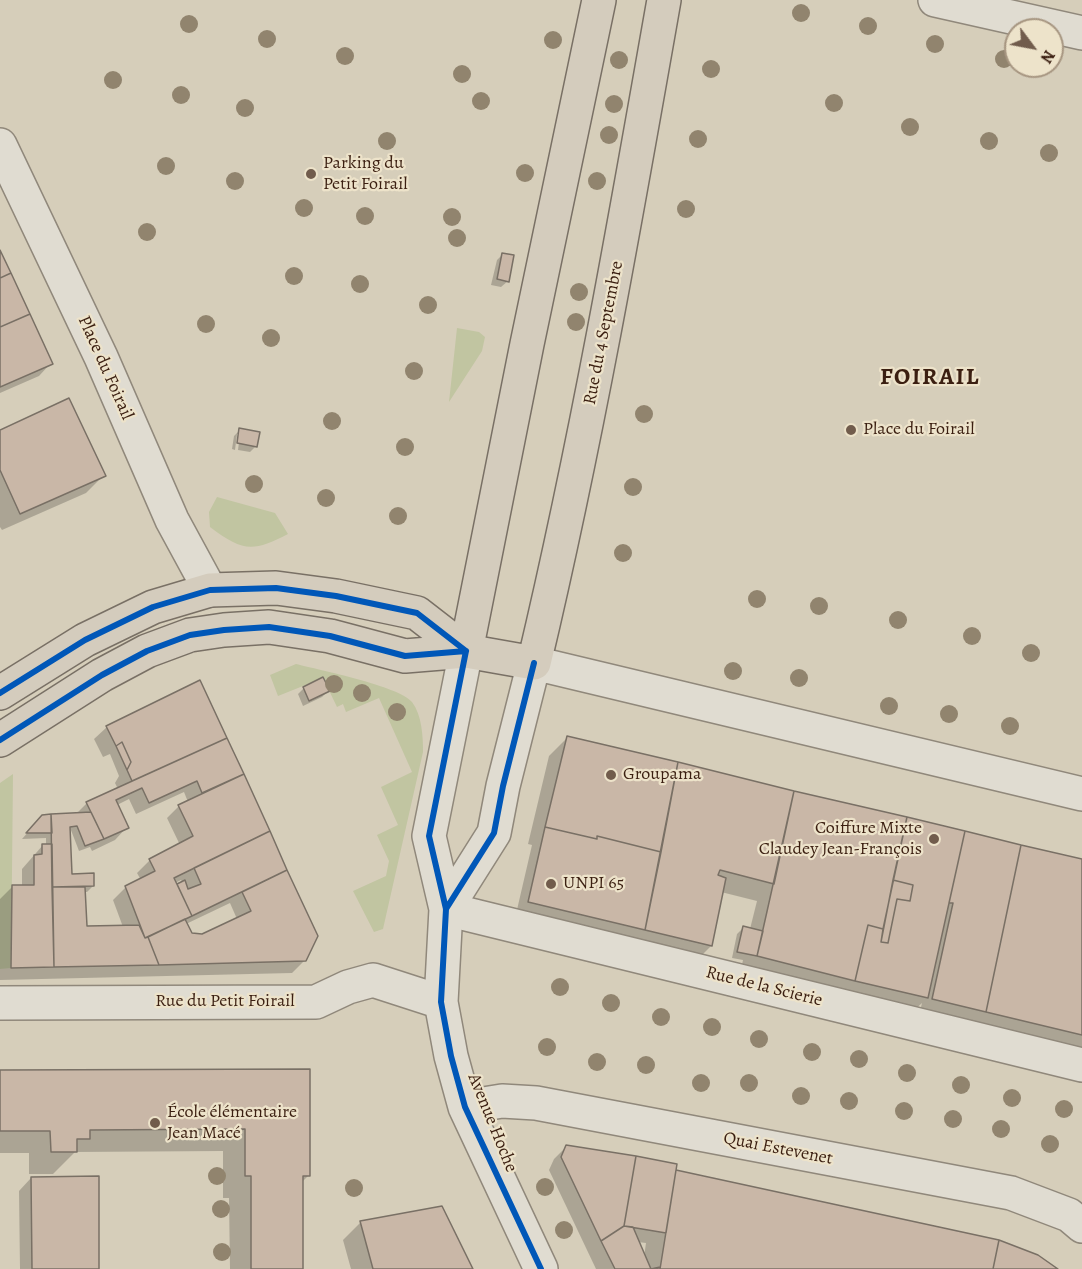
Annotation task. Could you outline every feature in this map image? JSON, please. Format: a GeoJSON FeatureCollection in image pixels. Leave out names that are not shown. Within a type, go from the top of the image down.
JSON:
{"type":"FeatureCollection","features":[{"type":"Feature","properties":{"kind":"main road"},"geometry":{"type":"LineString","coordinates":[[466,651],[599,0]]}},
{"type":"Feature","properties":{"kind":"main road","name":"Rue du 4 Septembre"},"geometry":{"type":"LineString","coordinates":[[534,663],[562,544],[613,293],[664,0]]}},
{"type":"Feature","properties":{"kind":"main road"},"geometry":{"type":"LineString","coordinates":[[0,693],[85,640],[153,607],[210,590],[276,588],[336,596],[417,613],[466,651]]}},
{"type":"Feature","properties":{"kind":"main road"},"geometry":{"type":"LineString","coordinates":[[0,740],[102,675],[147,651],[190,635],[224,630],[269,627],[330,636],[405,657],[466,651],[534,663]]}},
{"type":"Feature","properties":{"kind":"street"},"geometry":{"type":"LineString","coordinates":[[935,0],[1082,33]]}},
{"type":"Feature","properties":{"kind":"street","name":"Place du Foirail"},"geometry":{"type":"LineString","coordinates":[[0,145],[101,357],[172,520],[210,590]]}},
{"type":"Feature","properties":{"kind":"street","name":"Avenue Hoche"},"geometry":{"type":"LineString","coordinates":[[466,651],[429,836],[446,909],[441,1002],[451,1056],[465,1107],[541,1269]]}},
{"type":"Feature","properties":{"kind":"street","name":"Avenue Hoche"},"geometry":{"type":"LineString","coordinates":[[446,909],[494,833],[503,786],[534,663]]}},
{"type":"Feature","properties":{"kind":"street"},"geometry":{"type":"LineString","coordinates":[[534,663],[1082,794]]}},
{"type":"Feature","properties":{"kind":"street","name":"Rue de la Scierie"},"geometry":{"type":"LineString","coordinates":[[446,909],[1082,1065]]}},
{"type":"Feature","properties":{"kind":"street","name":"Rue du Petit Foirail"},"geometry":{"type":"LineString","coordinates":[[0,1003],[316,1002],[348,987],[373,980],[441,1002]]}},
{"type":"Feature","properties":{"kind":"street","name":"Quai Estevenet"},"geometry":{"type":"LineString","coordinates":[[465,1107],[502,1101],[536,1103],[988,1188],[1011,1193],[1069,1215],[1082,1226]]}},
{"type":"Feature","properties":{"kind":"green space"},"geometry":{"type":"Polygon","coordinates":[[[457,328],[479,332],[485,337],[482,351],[449,402],[457,328]]]}},
{"type":"Feature","properties":{"kind":"green space"},"geometry":{"type":"Polygon","coordinates":[[[217,497],[275,513],[288,534],[265,544],[248,547],[231,541],[210,527],[209,512],[217,497]]]}},
{"type":"Feature","properties":{"kind":"green space"},"geometry":{"type":"Polygon","coordinates":[[[296,664],[392,690],[412,702],[420,720],[423,752],[383,929],[374,932],[353,891],[386,876],[389,861],[377,835],[398,825],[381,787],[412,772],[379,698],[346,712],[343,704],[337,707],[323,678],[278,696],[270,675],[296,664]]]}},
{"type":"Feature","properties":{"kind":"green space"},"geometry":{"type":"Polygon","coordinates":[[[13,774],[11,968],[0,969],[0,783],[13,774]]]}},
{"type":"Feature","properties":{"kind":"building"},"geometry":{"type":"Polygon","coordinates":[[[0,250],[11,273],[0,278],[0,250]]]}},
{"type":"Feature","properties":{"kind":"building"},"geometry":{"type":"Polygon","coordinates":[[[502,253],[514,255],[509,282],[497,279],[502,253]]]}},
{"type":"Feature","properties":{"kind":"building"},"geometry":{"type":"Polygon","coordinates":[[[11,273],[30,314],[0,327],[0,278],[11,273]]]}},
{"type":"Feature","properties":{"kind":"building"},"geometry":{"type":"Polygon","coordinates":[[[30,314],[53,364],[0,387],[0,327],[30,314]]]}},
{"type":"Feature","properties":{"kind":"building"},"geometry":{"type":"Polygon","coordinates":[[[69,398],[106,476],[20,514],[0,470],[0,430],[69,398]]]}},
{"type":"Feature","properties":{"kind":"building"},"geometry":{"type":"Polygon","coordinates":[[[239,428],[260,432],[257,447],[237,443],[239,428]]]}},
{"type":"Feature","properties":{"kind":"building"},"geometry":{"type":"Polygon","coordinates":[[[323,677],[330,691],[309,701],[303,687],[323,677]]]}},
{"type":"Feature","properties":{"kind":"building"},"geometry":{"type":"Polygon","coordinates":[[[200,680],[227,738],[132,781],[127,770],[131,762],[122,742],[116,746],[106,726],[200,680]]]}},
{"type":"Feature","properties":{"kind":"building"},"geometry":{"type":"Polygon","coordinates":[[[567,736],[678,762],[661,852],[597,836],[597,839],[545,827],[567,736]]]}},
{"type":"Feature","properties":{"kind":"building"},"geometry":{"type":"Polygon","coordinates":[[[227,738],[244,774],[202,793],[197,781],[149,803],[142,788],[116,800],[129,828],[104,839],[86,802],[227,738]]]}},
{"type":"Feature","properties":{"kind":"building"},"geometry":{"type":"Polygon","coordinates":[[[122,742],[131,762],[127,770],[116,746],[122,742]]]}},
{"type":"Feature","properties":{"kind":"building"},"geometry":{"type":"Polygon","coordinates":[[[678,762],[794,791],[774,884],[720,870],[718,875],[726,878],[712,946],[645,930],[678,762]]]}},
{"type":"Feature","properties":{"kind":"building"},"geometry":{"type":"Polygon","coordinates":[[[244,774],[270,831],[174,878],[192,916],[145,938],[125,886],[155,871],[149,859],[193,836],[178,805],[244,774]]]}},
{"type":"Feature","properties":{"kind":"building"},"geometry":{"type":"Polygon","coordinates":[[[794,791],[907,817],[883,929],[868,925],[855,981],[757,956],[794,791]]]}},
{"type":"Feature","properties":{"kind":"building"},"geometry":{"type":"Polygon","coordinates":[[[91,812],[104,839],[85,846],[77,826],[70,827],[72,874],[94,873],[94,886],[52,887],[51,814],[91,812]]]}},
{"type":"Feature","properties":{"kind":"building"},"geometry":{"type":"Polygon","coordinates":[[[51,814],[52,833],[26,833],[42,815],[51,814]]]}},
{"type":"Feature","properties":{"kind":"building"},"geometry":{"type":"Polygon","coordinates":[[[907,817],[965,831],[928,998],[855,981],[868,925],[883,929],[881,942],[888,943],[897,899],[910,901],[913,885],[893,880],[907,817]]]}},
{"type":"Feature","properties":{"kind":"building"},"geometry":{"type":"Polygon","coordinates":[[[545,827],[597,839],[597,836],[661,852],[645,930],[528,902],[545,827]]]}},
{"type":"Feature","properties":{"kind":"building"},"geometry":{"type":"Polygon","coordinates":[[[270,831],[287,870],[192,916],[177,884],[185,880],[188,889],[201,884],[194,868],[270,831]]]}},
{"type":"Feature","properties":{"kind":"building"},"geometry":{"type":"Polygon","coordinates":[[[965,831],[1021,845],[986,1012],[932,999],[953,903],[949,903],[965,831]]]}},
{"type":"Feature","properties":{"kind":"building"},"geometry":{"type":"Polygon","coordinates":[[[42,844],[52,844],[54,967],[11,968],[12,885],[34,885],[34,855],[42,854],[42,844]]]}},
{"type":"Feature","properties":{"kind":"building"},"geometry":{"type":"Polygon","coordinates":[[[1021,845],[1082,859],[1082,1035],[986,1012],[1021,845]]]}},
{"type":"Feature","properties":{"kind":"building"},"geometry":{"type":"Polygon","coordinates":[[[287,870],[318,936],[306,961],[159,965],[148,937],[185,919],[192,933],[202,934],[251,911],[242,892],[287,870]]]}},
{"type":"Feature","properties":{"kind":"building"},"geometry":{"type":"Polygon","coordinates":[[[893,880],[913,885],[910,901],[897,899],[888,943],[881,942],[893,880]]]}},
{"type":"Feature","properties":{"kind":"building"},"geometry":{"type":"Polygon","coordinates":[[[52,887],[85,887],[87,926],[139,925],[145,938],[148,937],[159,965],[54,967],[52,887]]]}},
{"type":"Feature","properties":{"kind":"building"},"geometry":{"type":"Polygon","coordinates":[[[743,926],[763,931],[757,956],[737,952],[743,926]]]}},
{"type":"Feature","properties":{"kind":"building"},"geometry":{"type":"Polygon","coordinates":[[[310,1069],[310,1176],[303,1176],[303,1269],[251,1269],[251,1176],[245,1176],[245,1129],[90,1130],[90,1139],[77,1139],[77,1152],[51,1152],[50,1131],[0,1131],[0,1070],[310,1069]]]}},
{"type":"Feature","properties":{"kind":"building"},"geometry":{"type":"Polygon","coordinates":[[[566,1145],[636,1156],[624,1226],[601,1241],[561,1157],[566,1145]]]}},
{"type":"Feature","properties":{"kind":"building"},"geometry":{"type":"Polygon","coordinates":[[[636,1156],[677,1164],[666,1233],[624,1226],[636,1156]]]}},
{"type":"Feature","properties":{"kind":"building"},"geometry":{"type":"Polygon","coordinates":[[[676,1170],[999,1240],[993,1269],[660,1269],[676,1170]]]}},
{"type":"Feature","properties":{"kind":"building"},"geometry":{"type":"Polygon","coordinates":[[[99,1176],[99,1269],[32,1269],[31,1177],[99,1176]]]}},
{"type":"Feature","properties":{"kind":"building"},"geometry":{"type":"Polygon","coordinates":[[[442,1206],[473,1269],[373,1269],[360,1221],[442,1206]]]}},
{"type":"Feature","properties":{"kind":"building"},"geometry":{"type":"Polygon","coordinates":[[[624,1226],[633,1227],[651,1269],[615,1269],[601,1241],[624,1226]]]}},
{"type":"Feature","properties":{"kind":"building"},"geometry":{"type":"Polygon","coordinates":[[[999,1240],[1038,1255],[1058,1269],[993,1269],[999,1240]]]}},
{"type":"Feature","properties":{"kind":"cycle path"},"geometry":{"type":"LineString","coordinates":[[0,693],[85,640],[153,607],[210,590],[276,588],[336,596],[417,613],[466,651]]}},
{"type":"Feature","properties":{"kind":"cycle path"},"geometry":{"type":"LineString","coordinates":[[0,740],[102,675],[147,651],[190,635],[269,627],[330,636],[405,656],[466,651]]}},
{"type":"Feature","properties":{"kind":"cycle path"},"geometry":{"type":"LineString","coordinates":[[466,651],[429,836],[446,909],[441,1002],[451,1056],[465,1107],[541,1269]]}},
{"type":"Feature","properties":{"kind":"cycle path"},"geometry":{"type":"LineString","coordinates":[[446,909],[494,833],[503,786],[534,663]]}},
{"type":"Feature","properties":{"kind":"place","name":"Parking du Petit Foirail"},"geometry":{"type":"Point","coordinates":[311,174]}},
{"type":"Feature","properties":{"kind":"place","name":"Place du Foirail"},"geometry":{"type":"Point","coordinates":[851,430]}},
{"type":"Feature","properties":{"kind":"place","name":"Groupama"},"geometry":{"type":"Point","coordinates":[611,775]}},
{"type":"Feature","properties":{"kind":"place","name":"Coiffure Mixte Claudey Jean-François"},"geometry":{"type":"Point","coordinates":[934,839]}},
{"type":"Feature","properties":{"kind":"place","name":"UNPI 65"},"geometry":{"type":"Point","coordinates":[551,884]}},
{"type":"Feature","properties":{"kind":"place","name":"École élémentaire Jean Macé"},"geometry":{"type":"Point","coordinates":[155,1123]}},
{"type":"Feature","properties":{"kind":"district","name":"FOIRAIL"},"geometry":{"type":"Point","coordinates":[930,378]}}]}
